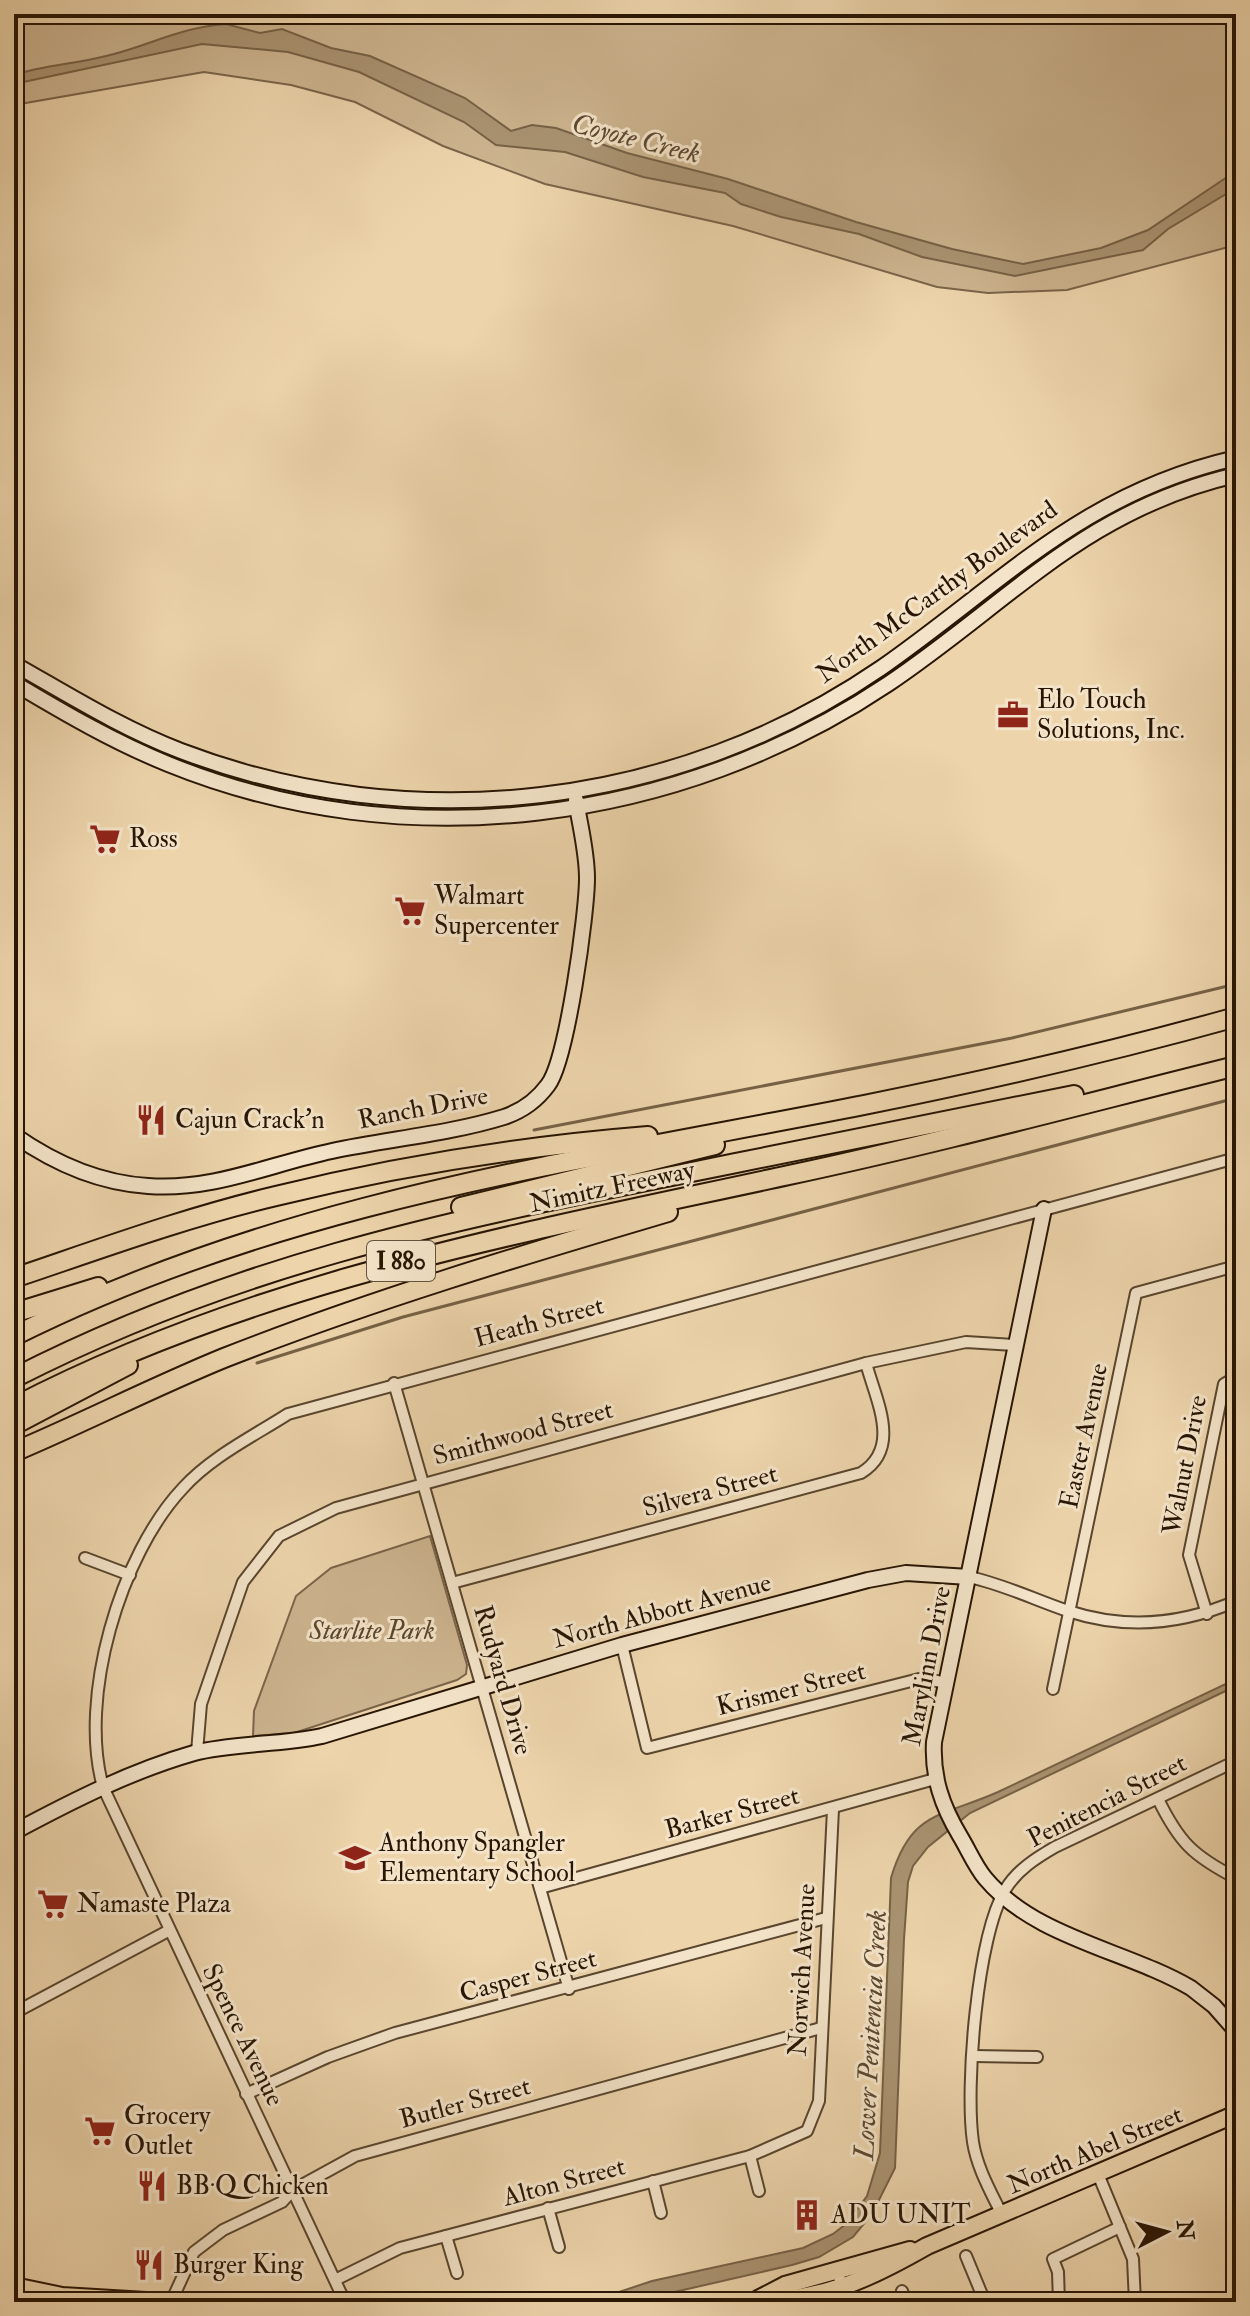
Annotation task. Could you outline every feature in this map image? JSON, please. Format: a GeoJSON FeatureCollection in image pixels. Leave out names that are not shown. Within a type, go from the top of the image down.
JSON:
{"type":"FeatureCollection","features":[{"type":"Feature","properties":{"kind":"highway","name":"Nimitz Freeway"},"geometry":{"type":"LineString","coordinates":[[14,1336],[166,1269],[295,1225],[376,1202],[867,1104],[1165,1037],[1236,1017]]}},
{"type":"Feature","properties":{"kind":"highway"},"geometry":{"type":"LineString","coordinates":[[14,1365],[162,1298],[320,1244],[697,1149],[1104,1057],[1165,1037]]}},
{"type":"Feature","properties":{"kind":"highway","name":"Nimitz Freeway"},"geometry":{"type":"LineString","coordinates":[[14,1407],[128,1353],[227,1314],[319,1283],[408,1259],[806,1172],[1236,1064]]}},
{"type":"Feature","properties":{"kind":"highway"},"geometry":{"type":"LineString","coordinates":[[14,1378],[110,1331],[216,1290],[380,1239],[505,1209],[1236,1064]]}},
{"type":"Feature","properties":{"kind":"highway"},"geometry":{"type":"LineString","coordinates":[[14,1278],[178,1223],[342,1181],[475,1155],[735,1129]]}},
{"type":"Feature","properties":{"kind":"highway"},"geometry":{"type":"LineString","coordinates":[[14,1452],[170,1380],[282,1337],[543,1249],[806,1172]]}},
{"type":"Feature","properties":{"kind":"highway"},"geometry":{"type":"LineString","coordinates":[[14,1313],[166,1269]]}},
{"type":"Feature","properties":{"kind":"highway"},"geometry":{"type":"LineString","coordinates":[[14,1425],[227,1314]]}},
{"type":"Feature","properties":{"kind":"highway"},"geometry":{"type":"LineString","coordinates":[[14,2287],[62,2297],[146,2302]]}},
{"type":"Feature","properties":{"kind":"main road","name":"North Abel Street"},"geometry":{"type":"LineString","coordinates":[[753,2302],[788,2302],[842,2288],[876,2258],[927,2246],[1236,2114]]}},
{"type":"Feature","properties":{"kind":"street","name":"North McCarthy Boulevard"},"geometry":{"type":"LineString","coordinates":[[14,664],[144,736],[204,759],[275,780],[350,794],[419,800],[499,799],[574,791],[678,767],[777,728],[880,668],[959,611],[1027,555],[1090,514],[1155,483],[1236,458]]}},
{"type":"Feature","properties":{"kind":"street","name":"North McCarthy Boulevard"},"geometry":{"type":"LineString","coordinates":[[14,683],[128,747],[185,770],[287,799],[360,812],[430,817],[516,815],[577,808],[683,783],[803,734],[889,683],[1037,569],[1087,535],[1162,498],[1236,475]]}},
{"type":"Feature","properties":{"kind":"street","name":"Ranch Drive"},"geometry":{"type":"LineString","coordinates":[[14,1135],[59,1162],[91,1175],[126,1184],[178,1187],[212,1183],[313,1156],[517,1111],[550,1084],[561,1057],[586,884],[574,791]]}},
{"type":"Feature","properties":{"kind":"street","name":"Heath Street"},"geometry":{"type":"LineString","coordinates":[[103,1787],[97,1764],[94,1701],[103,1659],[137,1553],[180,1491],[200,1470],[288,1414],[1236,1158]]}},
{"type":"Feature","properties":{"kind":"street","name":"Marylinn Drive"},"geometry":{"type":"LineString","coordinates":[[1044,1209],[934,1742],[935,1779],[955,1828],[985,1878],[1003,1894],[1028,1913],[1053,1926],[1191,1988],[1214,2006],[1236,2031]]}},
{"type":"Feature","properties":{"kind":"street","name":"Easter Avenue"},"geometry":{"type":"LineString","coordinates":[[1053,1689],[1136,1293],[1236,1266]]}},
{"type":"Feature","properties":{"kind":"street","name":"Smithwood Street"},"geometry":{"type":"LineString","coordinates":[[197,1752],[201,1704],[243,1582],[279,1536],[336,1508],[866,1363],[966,1342],[1014,1345]]}},
{"type":"Feature","properties":{"kind":"street","name":"Silvera Street"},"geometry":{"type":"LineString","coordinates":[[452,1583],[861,1473],[874,1466],[883,1453],[884,1443],[866,1363]]}},
{"type":"Feature","properties":{"kind":"street","name":"Walnut Drive"},"geometry":{"type":"LineString","coordinates":[[1207,1614],[1189,1555],[1224,1384],[1236,1377]]}},
{"type":"Feature","properties":{"kind":"street","name":"Rudyard Drive"},"geometry":{"type":"LineString","coordinates":[[394,1383],[569,1989]]}},
{"type":"Feature","properties":{"kind":"street"},"geometry":{"type":"LineString","coordinates":[[85,1558],[130,1575]]}},
{"type":"Feature","properties":{"kind":"street","name":"North Abbott Avenue"},"geometry":{"type":"LineString","coordinates":[[14,1832],[103,1787],[197,1752],[284,1744],[322,1736],[622,1645],[884,1577],[923,1573],[969,1577],[1070,1612],[1119,1623],[1147,1624],[1207,1614],[1236,1601]]}},
{"type":"Feature","properties":{"kind":"street","name":"Krismer Street"},"geometry":{"type":"LineString","coordinates":[[622,1645],[647,1748],[923,1678],[946,1683]]}},
{"type":"Feature","properties":{"kind":"street","name":"Penitencia Street"},"geometry":{"type":"LineString","coordinates":[[1002,2215],[974,2144],[974,2056],[979,1973],[1003,1894],[1021,1871],[1044,1853],[1236,1761]]}},
{"type":"Feature","properties":{"kind":"street","name":"Barker Street"},"geometry":{"type":"LineString","coordinates":[[540,1888],[935,1779]]}},
{"type":"Feature","properties":{"kind":"street","name":"Spence Avenue"},"geometry":{"type":"LineString","coordinates":[[103,1787],[168,1931],[345,2302]]}},
{"type":"Feature","properties":{"kind":"street"},"geometry":{"type":"LineString","coordinates":[[1158,1799],[1184,1844],[1209,1864],[1236,1878]]}},
{"type":"Feature","properties":{"kind":"street","name":"Norwich Avenue"},"geometry":{"type":"LineString","coordinates":[[807,2131],[819,2101],[833,1809]]}},
{"type":"Feature","properties":{"kind":"street","name":"Casper Street"},"geometry":{"type":"LineString","coordinates":[[246,2094],[328,2057],[395,2033],[826,1918]]}},
{"type":"Feature","properties":{"kind":"street"},"geometry":{"type":"LineString","coordinates":[[14,2013],[168,1931]]}},
{"type":"Feature","properties":{"kind":"street","name":"Butler Street"},"geometry":{"type":"LineString","coordinates":[[171,2302],[194,2252],[223,2230],[282,2202],[293,2190],[355,2156],[821,2028]]}},
{"type":"Feature","properties":{"kind":"street"},"geometry":{"type":"LineString","coordinates":[[974,2056],[1037,2057]]}},
{"type":"Feature","properties":{"kind":"street","name":"Alton Street"},"geometry":{"type":"LineString","coordinates":[[335,2280],[400,2248],[750,2156],[807,2131]]}},
{"type":"Feature","properties":{"kind":"street"},"geometry":{"type":"LineString","coordinates":[[750,2156],[759,2191]]}},
{"type":"Feature","properties":{"kind":"street"},"geometry":{"type":"LineString","coordinates":[[1098,2174],[1133,2259],[1135,2302]]}},
{"type":"Feature","properties":{"kind":"street"},"geometry":{"type":"LineString","coordinates":[[653,2181],[661,2213]]}},
{"type":"Feature","properties":{"kind":"street"},"geometry":{"type":"LineString","coordinates":[[548,2208],[559,2247]]}},
{"type":"Feature","properties":{"kind":"street"},"geometry":{"type":"LineString","coordinates":[[1059,2302],[1058,2272],[1053,2259],[1120,2227]]}},
{"type":"Feature","properties":{"kind":"street"},"geometry":{"type":"LineString","coordinates":[[446,2236],[457,2273]]}},
{"type":"Feature","properties":{"kind":"street"},"geometry":{"type":"LineString","coordinates":[[966,2256],[985,2302]]}},
{"type":"Feature","properties":{"kind":"green space"},"geometry":{"type":"Polygon","coordinates":[[[14,14],[1236,14],[1236,245],[1067,290],[988,293],[937,287],[733,226],[545,184],[443,146],[355,102],[291,85],[204,72],[14,105],[14,14]]]}},
{"type":"Feature","properties":{"kind":"green space"},"geometry":{"type":"Polygon","coordinates":[[[1236,465],[1236,472],[1152,499],[964,621],[1025,568],[1090,525],[1160,490],[1236,465]]]}},
{"type":"Feature","properties":{"kind":"green space","name":"Starlite Park"},"geometry":{"type":"Polygon","coordinates":[[[430,1536],[467,1665],[466,1674],[457,1680],[294,1733],[253,1736],[254,1711],[296,1596],[331,1568],[430,1536]]]}},
{"type":"Feature","properties":{"kind":"shaded area"},"geometry":{"type":"Polygon","coordinates":[[[226,24],[260,33],[282,29],[331,48],[370,56],[465,98],[511,131],[532,125],[556,128],[627,153],[728,179],[856,222],[952,249],[1023,264],[1101,248],[1148,230],[1236,171],[1236,188],[1168,229],[1143,250],[1015,276],[922,257],[859,234],[781,217],[741,204],[725,193],[643,177],[565,152],[496,145],[464,122],[359,72],[288,52],[202,44],[14,84],[14,75],[106,56],[193,29],[226,24]]]}},
{"type":"Feature","properties":{"kind":"shaded area"},"geometry":{"type":"Polygon","coordinates":[[[1236,1679],[1236,1686],[970,1813],[928,1847],[913,1866],[908,1882],[904,1939],[895,2168],[872,2214],[853,2237],[819,2257],[792,2265],[631,2302],[589,2302],[652,2281],[803,2248],[846,2224],[867,2196],[880,2153],[891,1878],[908,1839],[919,1827],[945,1812],[998,1792],[1236,1679]]]}},
{"type":"Feature","properties":{"kind":"waterway"},"geometry":{"type":"LineString","coordinates":[[534,1130],[1012,1038],[1236,984]]}},
{"type":"Feature","properties":{"kind":"waterway"},"geometry":{"type":"LineString","coordinates":[[257,1363],[403,1317],[1236,1098]]}},
{"type":"Feature","properties":{"kind":"place","name":"Elo Touch Solutions, Inc."},"geometry":{"type":"Point","coordinates":[1013,715]}},
{"type":"Feature","properties":{"kind":"place","name":"Ross"},"geometry":{"type":"Point","coordinates":[105,839]}},
{"type":"Feature","properties":{"kind":"place","name":"Walmart Supercenter"},"geometry":{"type":"Point","coordinates":[410,911]}},
{"type":"Feature","properties":{"kind":"place","name":"Cajun Crack'n"},"geometry":{"type":"Point","coordinates":[151,1120]}},
{"type":"Feature","properties":{"kind":"place","name":"Anthony Spangler Elementary School"},"geometry":{"type":"Point","coordinates":[355,1858]}},
{"type":"Feature","properties":{"kind":"place","name":"Namaste Plaza"},"geometry":{"type":"Point","coordinates":[53,1904]}},
{"type":"Feature","properties":{"kind":"place","name":"Grocery Outlet"},"geometry":{"type":"Point","coordinates":[100,2131]}},
{"type":"Feature","properties":{"kind":"place","name":"BB∙Q Chicken"},"geometry":{"type":"Point","coordinates":[152,2186]}},
{"type":"Feature","properties":{"kind":"place","name":"ADU UNIT"},"geometry":{"type":"Point","coordinates":[807,2215]}},
{"type":"Feature","properties":{"kind":"place","name":"Burger King"},"geometry":{"type":"Point","coordinates":[149,2265]}},
{"type":"Feature","properties":{"kind":"water label","name":"Coyote Creek"},"geometry":{"type":"Point","coordinates":[636,139]}},
{"type":"Feature","properties":{"kind":"water label","name":"Lower Penitencia Creek"},"geometry":{"type":"Point","coordinates":[871,2035]}}]}
